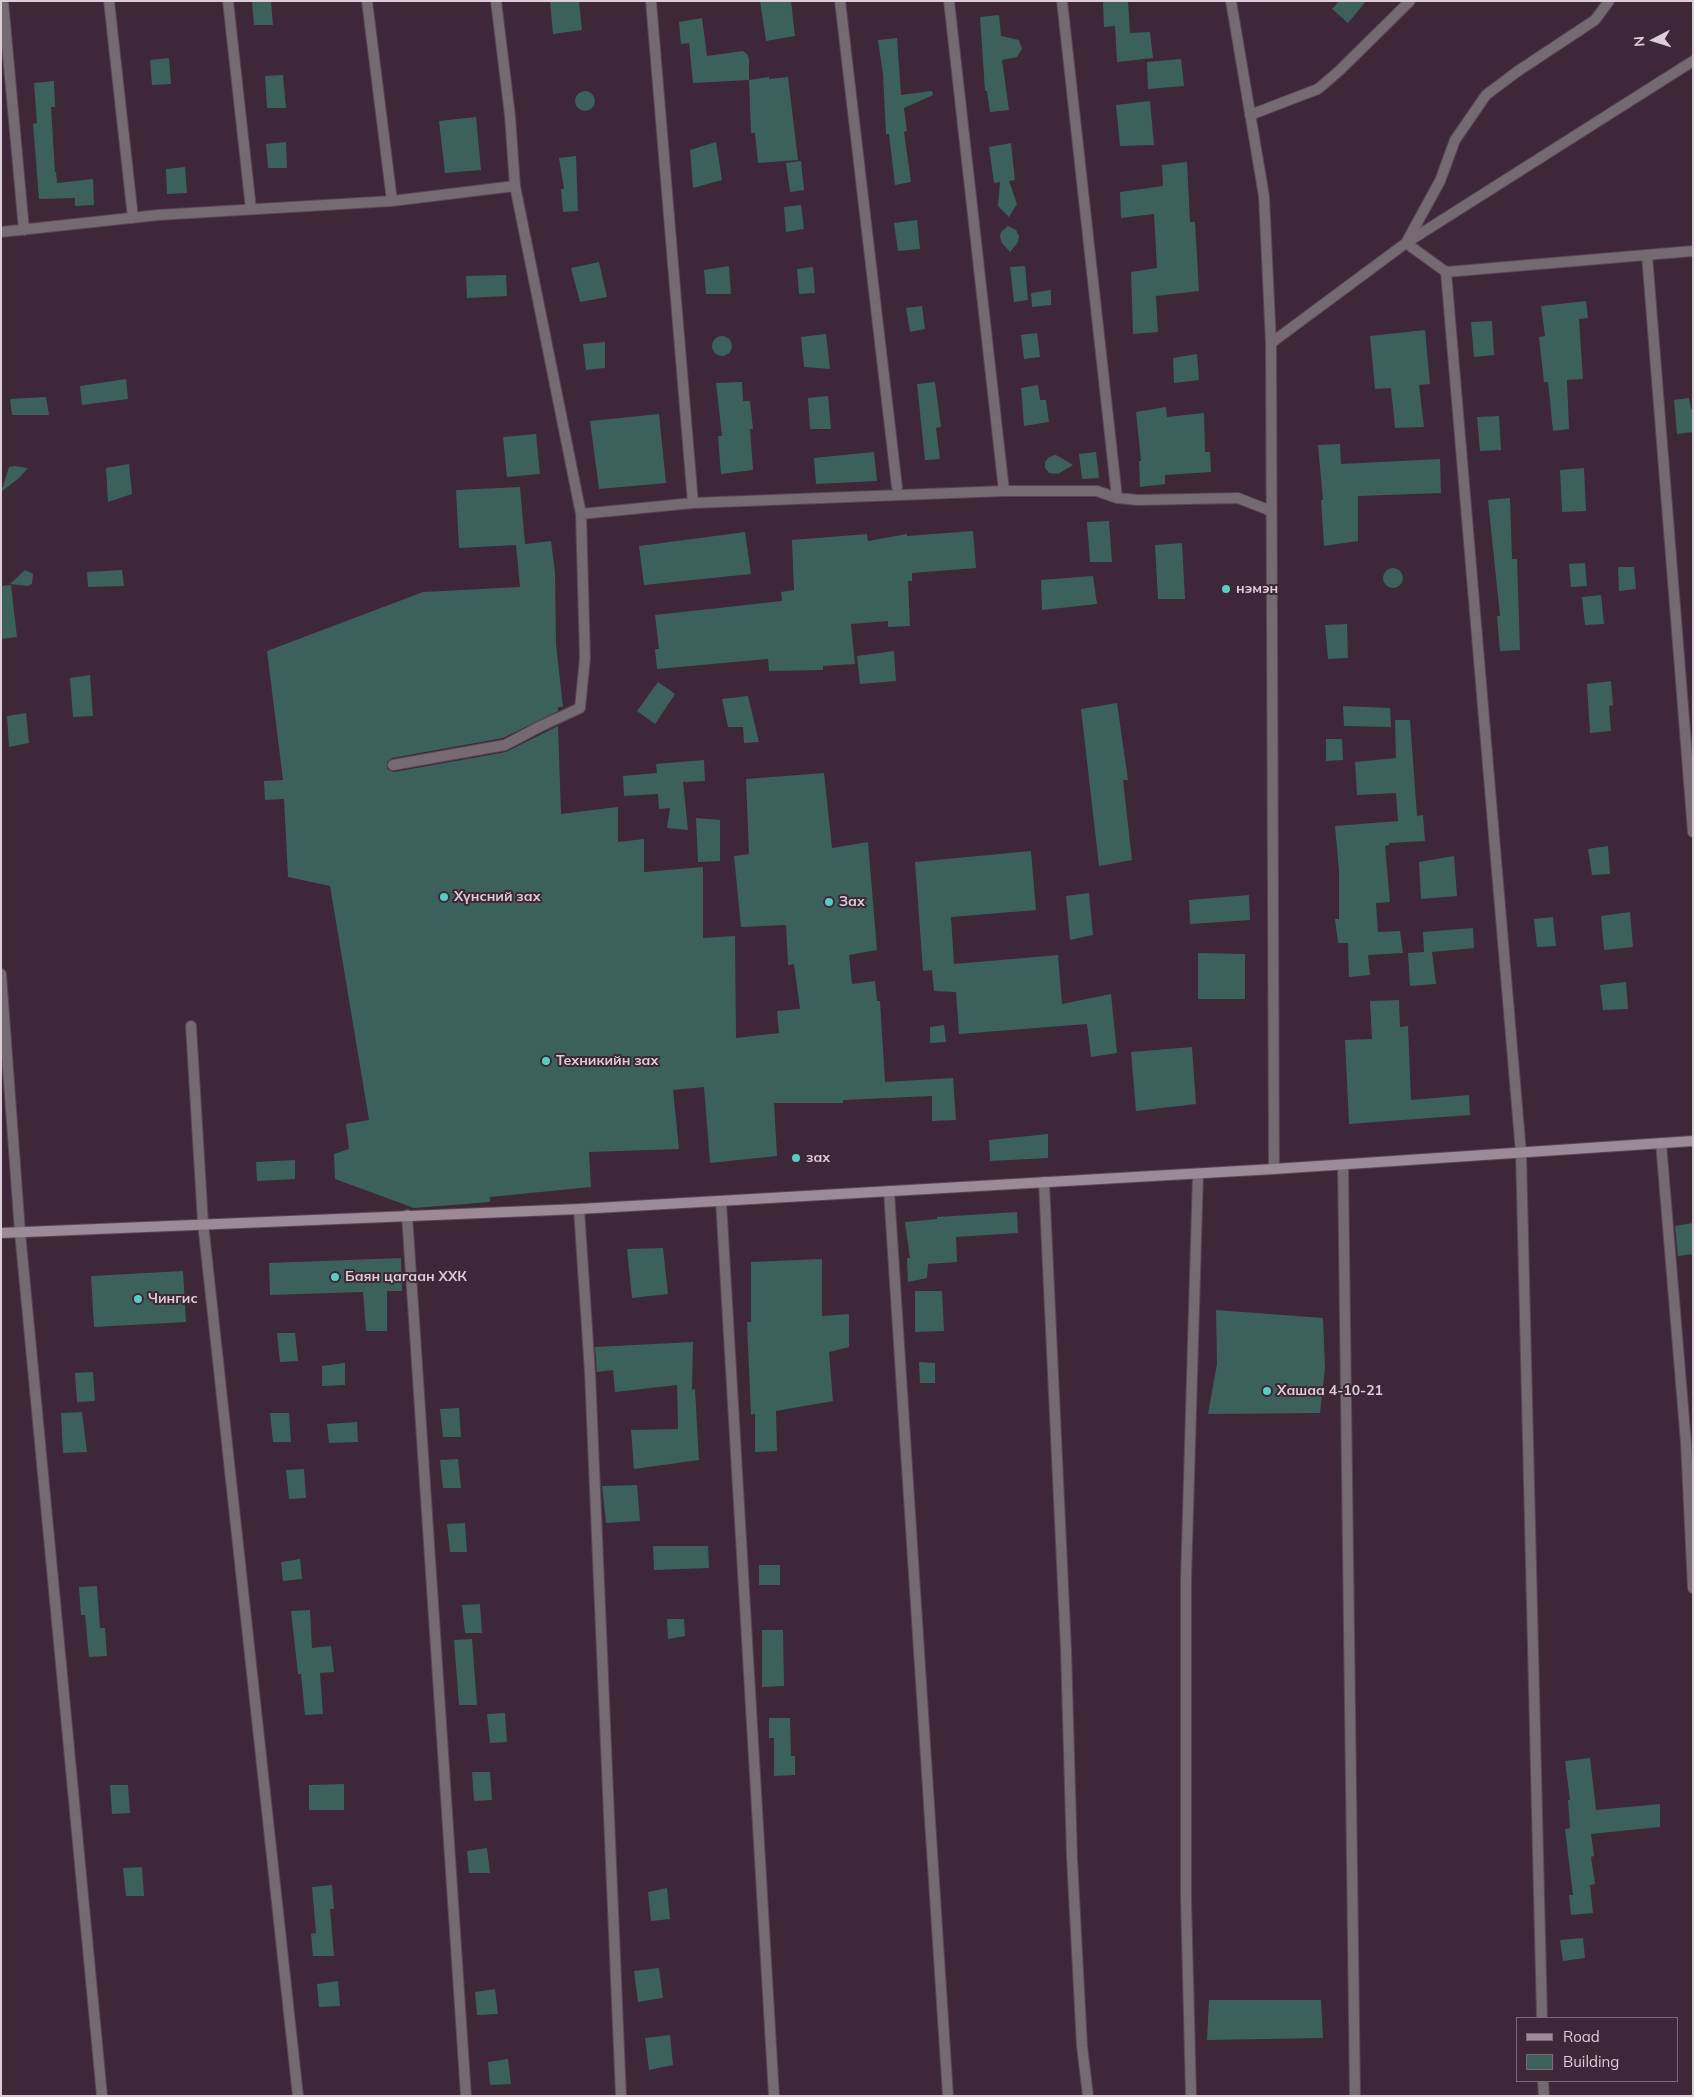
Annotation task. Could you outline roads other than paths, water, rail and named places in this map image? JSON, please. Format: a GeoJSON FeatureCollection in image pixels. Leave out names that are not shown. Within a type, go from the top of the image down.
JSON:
{"type":"FeatureCollection","features":[{"type":"Feature","properties":{"kind":"main road"},"geometry":{"type":"LineString","coordinates":[[1,1233],[203,1223],[579,1209],[1198,1174],[1693,1141]]}},
{"type":"Feature","properties":{"kind":"street"},"geometry":{"type":"LineString","coordinates":[[3,1],[24,230]]}},
{"type":"Feature","properties":{"kind":"street"},"geometry":{"type":"LineString","coordinates":[[109,1],[132,218]]}},
{"type":"Feature","properties":{"kind":"street"},"geometry":{"type":"LineString","coordinates":[[228,1],[251,210]]}},
{"type":"Feature","properties":{"kind":"street"},"geometry":{"type":"LineString","coordinates":[[367,1],[392,201]]}},
{"type":"Feature","properties":{"kind":"street"},"geometry":{"type":"LineString","coordinates":[[393,766],[505,745],[580,708],[586,658],[581,514],[515,186],[510,116],[496,1]]}},
{"type":"Feature","properties":{"kind":"street"},"geometry":{"type":"LineString","coordinates":[[651,1],[693,502]]}},
{"type":"Feature","properties":{"kind":"street"},"geometry":{"type":"LineString","coordinates":[[840,1],[897,488]]}},
{"type":"Feature","properties":{"kind":"street"},"geometry":{"type":"LineString","coordinates":[[949,1],[1004,491]]}},
{"type":"Feature","properties":{"kind":"street"},"geometry":{"type":"LineString","coordinates":[[1062,1],[1117,498]]}},
{"type":"Feature","properties":{"kind":"street"},"geometry":{"type":"LineString","coordinates":[[1231,1],[1264,196],[1271,343],[1274,1169]]}},
{"type":"Feature","properties":{"kind":"street"},"geometry":{"type":"LineString","coordinates":[[1250,115],[1318,89],[1339,71],[1410,1]]}},
{"type":"Feature","properties":{"kind":"street"},"geometry":{"type":"LineString","coordinates":[[1406,243],[1440,181],[1455,140],[1486,95],[1518,71],[1595,20],[1609,1]]}},
{"type":"Feature","properties":{"kind":"street"},"geometry":{"type":"LineString","coordinates":[[1271,343],[1406,243],[1693,61]]}},
{"type":"Feature","properties":{"kind":"street"},"geometry":{"type":"LineString","coordinates":[[1,232],[132,218],[392,201],[515,186]]}},
{"type":"Feature","properties":{"kind":"street"},"geometry":{"type":"LineString","coordinates":[[1406,243],[1446,272],[1693,252]]}},
{"type":"Feature","properties":{"kind":"street"},"geometry":{"type":"LineString","coordinates":[[1647,255],[1693,832]]}},
{"type":"Feature","properties":{"kind":"street"},"geometry":{"type":"LineString","coordinates":[[1446,272],[1521,1153],[1542,2017]]}},
{"type":"Feature","properties":{"kind":"street"},"geometry":{"type":"LineString","coordinates":[[581,514],[693,502],[1004,491],[1097,491],[1117,498],[1138,500],[1238,498],[1271,511]]}},
{"type":"Feature","properties":{"kind":"street"},"geometry":{"type":"LineString","coordinates":[[1,974],[20,1232],[102,2096]]}},
{"type":"Feature","properties":{"kind":"street"},"geometry":{"type":"LineString","coordinates":[[191,1026],[203,1223],[298,2096]]}},
{"type":"Feature","properties":{"kind":"street"},"geometry":{"type":"LineString","coordinates":[[1661,1143],[1686,1442],[1693,1588]]}},
{"type":"Feature","properties":{"kind":"street"},"geometry":{"type":"LineString","coordinates":[[1343,1165],[1356,2096]]}},
{"type":"Feature","properties":{"kind":"street"},"geometry":{"type":"LineString","coordinates":[[1191,2096],[1186,1899],[1186,1579],[1198,1174]]}},
{"type":"Feature","properties":{"kind":"street"},"geometry":{"type":"LineString","coordinates":[[1044,1182],[1066,1649],[1072,1858],[1082,2046],[1088,2096]]}},
{"type":"Feature","properties":{"kind":"street"},"geometry":{"type":"LineString","coordinates":[[889,1191],[948,2096]]}},
{"type":"Feature","properties":{"kind":"street"},"geometry":{"type":"LineString","coordinates":[[721,1201],[774,2096]]}},
{"type":"Feature","properties":{"kind":"street"},"geometry":{"type":"LineString","coordinates":[[579,1209],[590,1383],[621,2096]]}},
{"type":"Feature","properties":{"kind":"street"},"geometry":{"type":"LineString","coordinates":[[407,1215],[466,2096]]}},
{"type":"Feature","properties":{"kind":"street"},"geometry":{"type":"LineString","coordinates":[[1543,2082],[1544,2096]]}},
{"type":"Feature","properties":{"kind":"place","name":"нэмэн"},"geometry":{"type":"Point","coordinates":[1226,589]}},
{"type":"Feature","properties":{"kind":"place","name":"Хүнсний зах"},"geometry":{"type":"Point","coordinates":[444,897]}},
{"type":"Feature","properties":{"kind":"place","name":"Зах"},"geometry":{"type":"Point","coordinates":[829,902]}},
{"type":"Feature","properties":{"kind":"place","name":"Техникийн зах"},"geometry":{"type":"Point","coordinates":[546,1061]}},
{"type":"Feature","properties":{"kind":"place","name":"зах"},"geometry":{"type":"Point","coordinates":[796,1158]}},
{"type":"Feature","properties":{"kind":"place","name":"Баян цагаан ХХК"},"geometry":{"type":"Point","coordinates":[335,1277]}},
{"type":"Feature","properties":{"kind":"place","name":"Чингис"},"geometry":{"type":"Point","coordinates":[138,1299]}},
{"type":"Feature","properties":{"kind":"place","name":"Хашаа 4-10-21"},"geometry":{"type":"Point","coordinates":[1267,1391]}}]}
